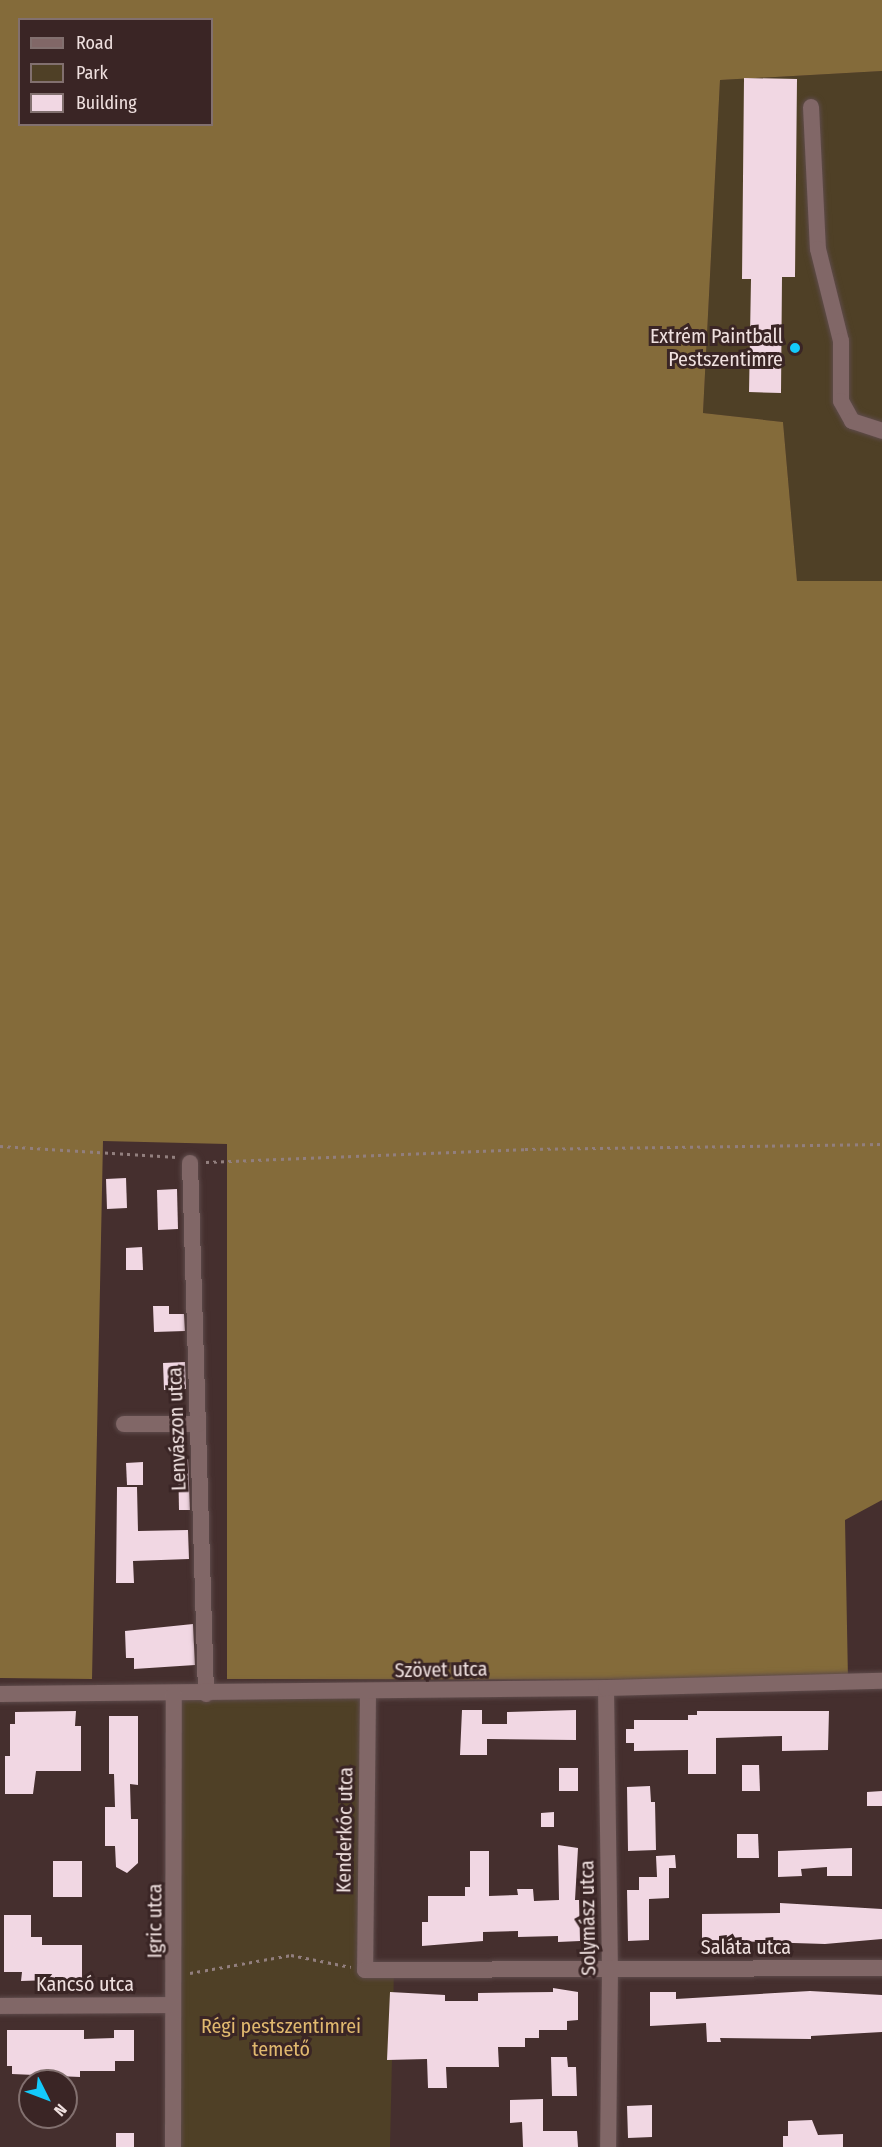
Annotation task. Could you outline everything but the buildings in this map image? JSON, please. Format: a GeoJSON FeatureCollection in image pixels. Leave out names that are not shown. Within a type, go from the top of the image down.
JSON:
{"type":"FeatureCollection","features":[{"type":"Feature","properties":{"kind":"street"},"geometry":{"type":"LineString","coordinates":[[811,107],[818,249],[840,341],[841,402],[852,421],[882,431]]}},
{"type":"Feature","properties":{"kind":"street","name":"Lenvászon utca"},"geometry":{"type":"LineString","coordinates":[[190,1163],[206,1694]]}},
{"type":"Feature","properties":{"kind":"street"},"geometry":{"type":"LineString","coordinates":[[124,1424],[198,1424]]}},
{"type":"Feature","properties":{"kind":"street","name":"Szövet utca"},"geometry":{"type":"LineString","coordinates":[[0,1694],[368,1692],[882,1680]]}},
{"type":"Feature","properties":{"kind":"street","name":"Solymász utca"},"geometry":{"type":"LineString","coordinates":[[606,1688],[610,1968],[608,2147]]}},
{"type":"Feature","properties":{"kind":"street","name":"Kenderkóc utca"},"geometry":{"type":"LineString","coordinates":[[365,1970],[368,1692]]}},
{"type":"Feature","properties":{"kind":"street","name":"Igric utca"},"geometry":{"type":"LineString","coordinates":[[173,2147],[171,2005],[176,1971],[174,1694]]}},
{"type":"Feature","properties":{"kind":"street","name":"Saláta utca"},"geometry":{"type":"LineString","coordinates":[[365,1970],[882,1968]]}},
{"type":"Feature","properties":{"kind":"street","name":"Kancsó utca"},"geometry":{"type":"LineString","coordinates":[[0,2006],[171,2005]]}},
{"type":"Feature","properties":{"kind":"path"},"geometry":{"type":"LineString","coordinates":[[0,1146],[169,1154],[190,1163],[525,1149],[882,1144]]}},
{"type":"Feature","properties":{"kind":"path"},"geometry":{"type":"LineString","coordinates":[[176,1971],[193,1973],[291,1955],[365,1970]]}},
{"type":"Feature","properties":{"kind":"green space","name":"Extrém Paintball Pestszentimre"},"geometry":{"type":"Polygon","coordinates":[[[882,71],[882,581],[797,581],[783,422],[703,413],[720,80],[882,71]]]}},
{"type":"Feature","properties":{"kind":"green space","name":"Régi pestszentimrei temető"},"geometry":{"type":"Polygon","coordinates":[[[368,1692],[365,1969],[394,1969],[390,2147],[173,2147],[174,1694],[368,1692]]]}},
{"type":"Feature","properties":{"kind":"shaded area"},"geometry":{"type":"Polygon","coordinates":[[[0,0],[882,0],[882,71],[720,80],[703,413],[783,422],[797,581],[882,581],[882,1500],[845,1520],[848,1680],[227,1679],[227,1144],[103,1141],[92,1679],[0,1678],[0,0]]]}},
{"type":"Feature","properties":{"kind":"place","name":"Extrém Paintball Pestszentimre"},"geometry":{"type":"Point","coordinates":[795,348]}}]}
